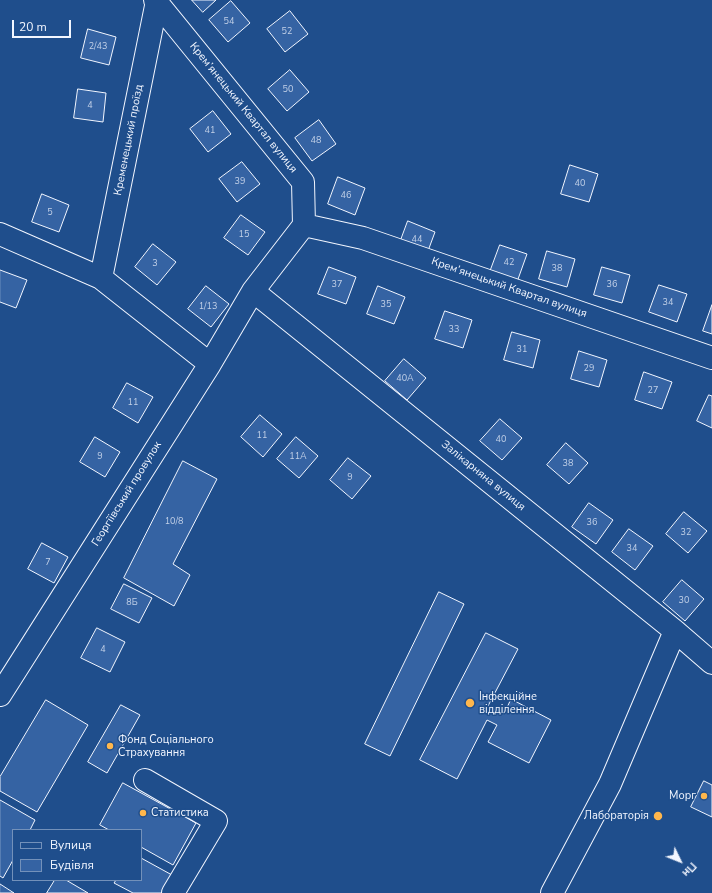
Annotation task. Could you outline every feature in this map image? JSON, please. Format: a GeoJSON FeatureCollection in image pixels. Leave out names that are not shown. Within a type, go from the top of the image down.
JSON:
{"type":"FeatureCollection","features":[{"type":"Feature","properties":{"kind":"street","name":"Крем’янецький Квартал вулиця"},"geometry":{"type":"LineString","coordinates":[[156,1],[303,182],[304,225],[363,238],[712,358]]}},
{"type":"Feature","properties":{"kind":"street","name":"Кременецький проїзд"},"geometry":{"type":"LineString","coordinates":[[101,278],[156,1]]}},
{"type":"Feature","properties":{"kind":"street"},"geometry":{"type":"LineString","coordinates":[[253,291],[304,225]]}},
{"type":"Feature","properties":{"kind":"street"},"geometry":{"type":"LineString","coordinates":[[0,234],[101,278],[210,364]]}},
{"type":"Feature","properties":{"kind":"street","name":"Георгіївський провулок"},"geometry":{"type":"LineString","coordinates":[[0,695],[210,364],[253,291]]}},
{"type":"Feature","properties":{"kind":"street","name":"Залікарняна вулиця"},"geometry":{"type":"LineString","coordinates":[[253,291],[675,631],[712,663]]}},
{"type":"Feature","properties":{"kind":"street"},"geometry":{"type":"LineString","coordinates":[[552,893],[610,784],[675,631]]}},
{"type":"Feature","properties":{"kind":"street"},"geometry":{"type":"LineString","coordinates":[[145,780],[216,821],[173,893]]}},
{"type":"Feature","properties":{"kind":"building"},"geometry":{"type":"Polygon","coordinates":[[[192,0],[216,0],[203,12],[192,0]]]}},
{"type":"Feature","properties":{"kind":"building"},"geometry":{"type":"Polygon","coordinates":[[[231,1],[250,23],[228,42],[209,20],[231,1]]]}},
{"type":"Feature","properties":{"kind":"building"},"geometry":{"type":"Polygon","coordinates":[[[290,11],[308,34],[285,52],[267,29],[290,11]]]}},
{"type":"Feature","properties":{"kind":"building"},"geometry":{"type":"Polygon","coordinates":[[[88,29],[116,37],[109,65],[81,58],[88,29]]]}},
{"type":"Feature","properties":{"kind":"building"},"geometry":{"type":"Polygon","coordinates":[[[290,70],[309,92],[287,111],[268,89],[290,70]]]}},
{"type":"Feature","properties":{"kind":"building"},"geometry":{"type":"Polygon","coordinates":[[[78,89],[106,93],[103,122],[74,118],[78,89]]]}},
{"type":"Feature","properties":{"kind":"building"},"geometry":{"type":"Polygon","coordinates":[[[213,111],[231,134],[208,152],[190,129],[213,111]]]}},
{"type":"Feature","properties":{"kind":"building"},"geometry":{"type":"Polygon","coordinates":[[[319,120],[336,144],[312,161],[295,138],[319,120]]]}},
{"type":"Feature","properties":{"kind":"building"},"geometry":{"type":"Polygon","coordinates":[[[242,162],[260,184],[237,202],[219,179],[242,162]]]}},
{"type":"Feature","properties":{"kind":"building"},"geometry":{"type":"Polygon","coordinates":[[[570,165],[598,174],[589,202],[561,194],[570,165]]]}},
{"type":"Feature","properties":{"kind":"building"},"geometry":{"type":"Polygon","coordinates":[[[338,177],[365,188],[355,215],[328,204],[338,177]]]}},
{"type":"Feature","properties":{"kind":"building"},"geometry":{"type":"Polygon","coordinates":[[[42,194],[69,205],[59,232],[32,222],[42,194]]]}},
{"type":"Feature","properties":{"kind":"building"},"geometry":{"type":"Polygon","coordinates":[[[241,215],[265,232],[248,255],[224,238],[241,215]]]}},
{"type":"Feature","properties":{"kind":"building"},"geometry":{"type":"Polygon","coordinates":[[[408,221],[435,232],[425,259],[398,248],[408,221]]]}},
{"type":"Feature","properties":{"kind":"building"},"geometry":{"type":"Polygon","coordinates":[[[153,244],[176,262],[157,285],[135,267],[153,244]]]}},
{"type":"Feature","properties":{"kind":"building"},"geometry":{"type":"Polygon","coordinates":[[[500,245],[527,254],[517,282],[490,272],[500,245]]]}},
{"type":"Feature","properties":{"kind":"building"},"geometry":{"type":"Polygon","coordinates":[[[547,251],[575,259],[567,287],[539,279],[547,251]]]}},
{"type":"Feature","properties":{"kind":"building"},"geometry":{"type":"Polygon","coordinates":[[[329,267],[356,277],[346,304],[318,294],[329,267]]]}},
{"type":"Feature","properties":{"kind":"building"},"geometry":{"type":"Polygon","coordinates":[[[602,267],[630,275],[622,303],[594,295],[602,267]]]}},
{"type":"Feature","properties":{"kind":"building"},"geometry":{"type":"Polygon","coordinates":[[[0,270],[27,280],[16,308],[0,302],[0,270]]]}},
{"type":"Feature","properties":{"kind":"building"},"geometry":{"type":"Polygon","coordinates":[[[659,285],[687,294],[677,322],[649,312],[659,285]]]}},
{"type":"Feature","properties":{"kind":"building"},"geometry":{"type":"Polygon","coordinates":[[[206,286],[229,304],[211,327],[188,309],[206,286]]]}},
{"type":"Feature","properties":{"kind":"building"},"geometry":{"type":"Polygon","coordinates":[[[378,286],[405,297],[394,324],[367,314],[378,286]]]}},
{"type":"Feature","properties":{"kind":"building"},"geometry":{"type":"Polygon","coordinates":[[[712,305],[712,334],[703,331],[712,305]]]}},
{"type":"Feature","properties":{"kind":"building"},"geometry":{"type":"Polygon","coordinates":[[[445,311],[472,320],[463,348],[435,339],[445,311]]]}},
{"type":"Feature","properties":{"kind":"building"},"geometry":{"type":"Polygon","coordinates":[[[512,332],[540,340],[533,368],[504,360],[512,332]]]}},
{"type":"Feature","properties":{"kind":"building"},"geometry":{"type":"Polygon","coordinates":[[[579,351],[607,360],[599,387],[571,379],[579,351]]]}},
{"type":"Feature","properties":{"kind":"building"},"geometry":{"type":"Polygon","coordinates":[[[404,359],[426,378],[407,400],[385,381],[404,359]]]}},
{"type":"Feature","properties":{"kind":"building"},"geometry":{"type":"Polygon","coordinates":[[[644,372],[672,382],[662,409],[635,400],[644,372]]]}},
{"type":"Feature","properties":{"kind":"building"},"geometry":{"type":"Polygon","coordinates":[[[127,383],[153,397],[138,423],[113,408],[127,383]]]}},
{"type":"Feature","properties":{"kind":"building"},"geometry":{"type":"Polygon","coordinates":[[[709,395],[712,396],[712,428],[697,421],[709,395]]]}},
{"type":"Feature","properties":{"kind":"building"},"geometry":{"type":"Polygon","coordinates":[[[260,415],[282,434],[263,457],[241,437],[260,415]]]}},
{"type":"Feature","properties":{"kind":"building"},"geometry":{"type":"Polygon","coordinates":[[[500,419],[522,438],[502,460],[480,441],[500,419]]]}},
{"type":"Feature","properties":{"kind":"building"},"geometry":{"type":"Polygon","coordinates":[[[95,437],[120,452],[105,477],[80,462],[95,437]]]}},
{"type":"Feature","properties":{"kind":"building"},"geometry":{"type":"Polygon","coordinates":[[[296,437],[318,456],[299,478],[277,459],[296,437]]]}},
{"type":"Feature","properties":{"kind":"building"},"geometry":{"type":"Polygon","coordinates":[[[566,443],[588,463],[569,484],[547,465],[566,443]]]}},
{"type":"Feature","properties":{"kind":"building"},"geometry":{"type":"Polygon","coordinates":[[[348,458],[371,476],[352,499],[330,480],[348,458]]]}},
{"type":"Feature","properties":{"kind":"building"},"geometry":{"type":"Polygon","coordinates":[[[183,461],[217,479],[173,564],[190,575],[174,606],[124,578],[183,461]]]}},
{"type":"Feature","properties":{"kind":"building"},"geometry":{"type":"Polygon","coordinates":[[[589,503],[613,520],[596,544],[572,527],[589,503]]]}},
{"type":"Feature","properties":{"kind":"building"},"geometry":{"type":"Polygon","coordinates":[[[684,512],[707,531],[688,553],[666,534],[684,512]]]}},
{"type":"Feature","properties":{"kind":"building"},"geometry":{"type":"Polygon","coordinates":[[[629,529],[653,546],[635,570],[612,552],[629,529]]]}},
{"type":"Feature","properties":{"kind":"building"},"geometry":{"type":"Polygon","coordinates":[[[42,543],[68,557],[54,583],[28,569],[42,543]]]}},
{"type":"Feature","properties":{"kind":"building"},"geometry":{"type":"Polygon","coordinates":[[[682,580],[704,599],[685,621],[663,602],[682,580]]]}},
{"type":"Feature","properties":{"kind":"building"},"geometry":{"type":"Polygon","coordinates":[[[124,584],[152,598],[139,623],[111,609],[124,584]]]}},
{"type":"Feature","properties":{"kind":"building"},"geometry":{"type":"Polygon","coordinates":[[[439,592],[464,604],[390,756],[365,744],[439,592]]]}},
{"type":"Feature","properties":{"kind":"building"},"geometry":{"type":"Polygon","coordinates":[[[97,628],[125,642],[110,672],[81,658],[97,628]]]}},
{"type":"Feature","properties":{"kind":"building","name":"Інфекційне відділення"},"geometry":{"type":"Polygon","coordinates":[[[486,633],[518,649],[488,706],[504,714],[511,699],[551,720],[529,763],[488,742],[497,725],[487,720],[457,779],[420,760],[486,633]]]}},
{"type":"Feature","properties":{"kind":"building"},"geometry":{"type":"Polygon","coordinates":[[[46,700],[88,725],[37,812],[0,791],[0,777],[46,700]]]}},
{"type":"Feature","properties":{"kind":"building"},"geometry":{"type":"Polygon","coordinates":[[[121,705],[140,715],[107,773],[88,762],[121,705]]]}},
{"type":"Feature","properties":{"kind":"building","name":"Морг"},"geometry":{"type":"Polygon","coordinates":[[[704,781],[712,785],[712,817],[691,807],[704,781]]]}},
{"type":"Feature","properties":{"kind":"building"},"geometry":{"type":"Polygon","coordinates":[[[123,783],[196,823],[173,865],[142,848],[142,829],[107,829],[100,825],[123,783]]]}},
{"type":"Feature","properties":{"kind":"building"},"geometry":{"type":"Polygon","coordinates":[[[0,800],[35,820],[30,829],[12,829],[12,862],[3,878],[0,876],[0,800]]]}},
{"type":"Feature","properties":{"kind":"building"},"geometry":{"type":"Polygon","coordinates":[[[142,859],[172,875],[163,893],[133,893],[114,883],[115,881],[142,881],[142,859]]]}},
{"type":"Feature","properties":{"kind":"building"},"geometry":{"type":"Polygon","coordinates":[[[54,881],[68,881],[88,893],[47,893],[54,881]]]}},
{"type":"Feature","properties":{"kind":"building"},"geometry":{"type":"Polygon","coordinates":[[[0,884],[14,893],[0,893],[0,884]]]}},
{"type":"Feature","properties":{"kind":"place","name":"Інфекційне відділення"},"geometry":{"type":"Point","coordinates":[470,703]}},
{"type":"Feature","properties":{"kind":"place","name":"Фонд Соцiального Страхування"},"geometry":{"type":"Point","coordinates":[110,746]}},
{"type":"Feature","properties":{"kind":"place","name":"Морг"},"geometry":{"type":"Point","coordinates":[704,796]}},
{"type":"Feature","properties":{"kind":"place","name":"Статистика"},"geometry":{"type":"Point","coordinates":[143,813]}},
{"type":"Feature","properties":{"kind":"place","name":"Лабораторія"},"geometry":{"type":"Point","coordinates":[658,816]}}]}
